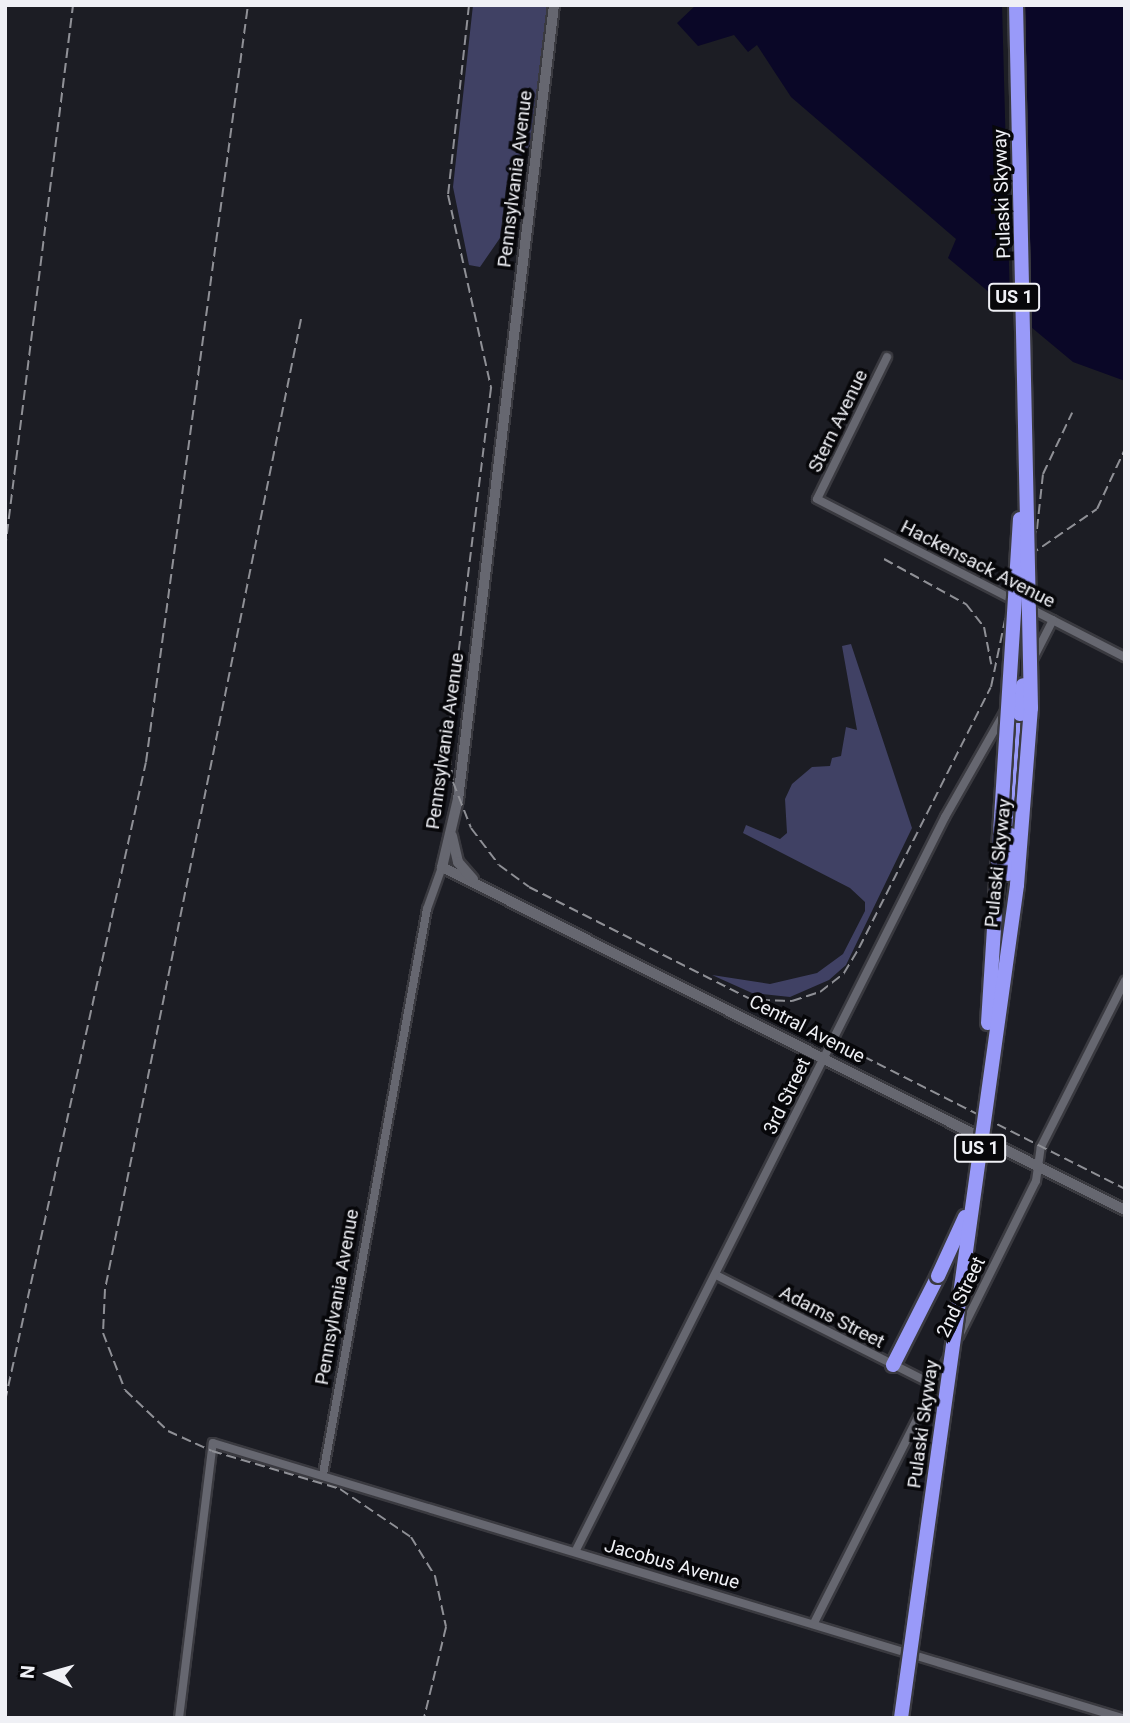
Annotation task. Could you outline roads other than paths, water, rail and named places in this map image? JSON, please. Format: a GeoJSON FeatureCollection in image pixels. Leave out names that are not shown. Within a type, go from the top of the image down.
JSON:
{"type":"FeatureCollection","features":[{"type":"Feature","properties":{"kind":"highway","name":"Pulaski Skyway"},"geometry":{"type":"LineString","coordinates":[[894,1718],[986,1041],[1017,588],[1019,473],[1007,5]]}},
{"type":"Feature","properties":{"kind":"highway","name":"Pulaski Skyway"},"geometry":{"type":"LineString","coordinates":[[901,1718],[1020,862],[1031,694],[1016,5]]}},
{"type":"Feature","properties":{"kind":"highway"},"geometry":{"type":"LineString","coordinates":[[893,1365],[961,1226],[970,1193],[1000,961],[1030,575]]}},
{"type":"Feature","properties":{"kind":"highway"},"geometry":{"type":"LineString","coordinates":[[1017,588],[1020,714]]}},
{"type":"Feature","properties":{"kind":"main road","name":"Pennsylvania Avenue"},"geometry":{"type":"LineString","coordinates":[[442,867],[452,830],[554,5]]}},
{"type":"Feature","properties":{"kind":"main road"},"geometry":{"type":"LineString","coordinates":[[452,830],[455,855],[473,879]]}},
{"type":"Feature","properties":{"kind":"main road","name":"Central Avenue"},"geometry":{"type":"LineString","coordinates":[[442,867],[473,879],[1125,1210]]}},
{"type":"Feature","properties":{"kind":"street","name":"Stern Avenue"},"geometry":{"type":"LineString","coordinates":[[817,499],[887,357]]}},
{"type":"Feature","properties":{"kind":"street","name":"Hackensack Avenue"},"geometry":{"type":"LineString","coordinates":[[817,499],[1125,657]]}},
{"type":"Feature","properties":{"kind":"street","name":"3rd Street"},"geometry":{"type":"LineString","coordinates":[[575,1552],[945,817],[1053,621]]}},
{"type":"Feature","properties":{"kind":"street","name":"Pennsylvania Avenue"},"geometry":{"type":"LineString","coordinates":[[323,1474],[425,923],[442,867]]}},
{"type":"Feature","properties":{"kind":"street","name":"2nd Street"},"geometry":{"type":"LineString","coordinates":[[814,1623],[1036,1181],[1041,1147],[1125,981]]}},
{"type":"Feature","properties":{"kind":"street","name":"Adams Street"},"geometry":{"type":"LineString","coordinates":[[716,1275],[934,1385]]}},
{"type":"Feature","properties":{"kind":"street","name":"Jacobus Avenue"},"geometry":{"type":"LineString","coordinates":[[179,1718],[213,1443],[323,1474],[1122,1718]]}},
{"type":"Feature","properties":{"kind":"railway"},"geometry":{"type":"LineString","coordinates":[[5,549],[73,5]]}},
{"type":"Feature","properties":{"kind":"railway"},"geometry":{"type":"LineString","coordinates":[[5,1401],[146,762],[248,5]]}},
{"type":"Feature","properties":{"kind":"railway"},"geometry":{"type":"LineString","coordinates":[[469,5],[448,195],[491,388],[448,740],[453,782],[471,828],[499,865],[529,887],[1125,1189]]}},
{"type":"Feature","properties":{"kind":"railway"},"geometry":{"type":"LineString","coordinates":[[301,319],[105,1289],[103,1333],[125,1390],[168,1431],[212,1451],[340,1489],[411,1537],[435,1576],[446,1627],[424,1718]]}},
{"type":"Feature","properties":{"kind":"railway"},"geometry":{"type":"LineString","coordinates":[[760,1000],[792,1001],[820,992],[844,973],[859,948],[991,687],[1010,596],[1037,529],[1043,474],[1072,413]]}},
{"type":"Feature","properties":{"kind":"railway"},"geometry":{"type":"LineString","coordinates":[[1030,555],[1097,509],[1125,449]]}},
{"type":"Feature","properties":{"kind":"railway"},"geometry":{"type":"LineString","coordinates":[[884,559],[966,604],[984,627],[991,664]]}}]}
